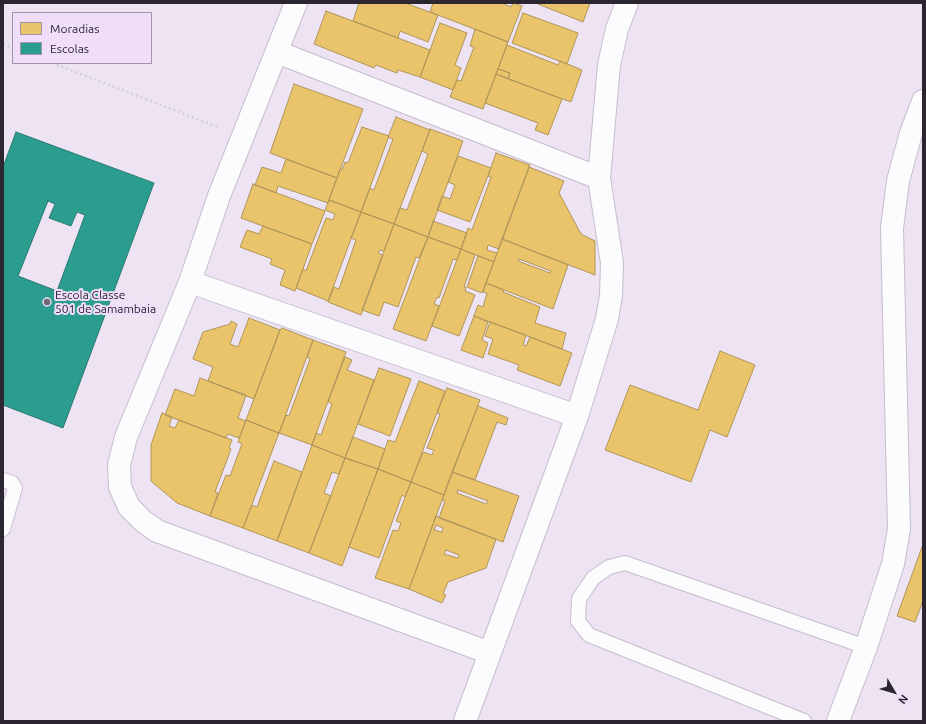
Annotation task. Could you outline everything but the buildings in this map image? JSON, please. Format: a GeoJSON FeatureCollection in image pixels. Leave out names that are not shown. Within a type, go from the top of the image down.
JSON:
{"type":"FeatureCollection","features":[{"type":"Feature","properties":{"kind":"street"},"geometry":{"type":"LineString","coordinates":[[296,3],[219,196],[190,282],[126,437],[119,465],[120,487],[129,507],[143,521],[157,531],[490,653]]}},
{"type":"Feature","properties":{"kind":"street"},"geometry":{"type":"LineString","coordinates":[[465,721],[577,416],[607,319],[612,263],[599,178],[609,65],[617,29],[627,3]]}},
{"type":"Feature","properties":{"kind":"street"},"geometry":{"type":"LineString","coordinates":[[277,52],[599,178]]}},
{"type":"Feature","properties":{"kind":"street"},"geometry":{"type":"LineString","coordinates":[[838,721],[866,647],[893,564],[899,529],[892,228],[898,182],[911,133],[923,101]]}},
{"type":"Feature","properties":{"kind":"street"},"geometry":{"type":"LineString","coordinates":[[190,282],[577,416]]}},
{"type":"Feature","properties":{"kind":"lane"},"geometry":{"type":"LineString","coordinates":[[3,480],[12,483],[15,488],[3,529]]}},
{"type":"Feature","properties":{"kind":"lane"},"geometry":{"type":"LineString","coordinates":[[804,721],[589,635],[578,621],[579,599],[594,578],[609,567],[625,564],[866,647]]}},
{"type":"Feature","properties":{"kind":"path"},"geometry":{"type":"LineString","coordinates":[[55,64],[219,128]]}},
{"type":"Feature","properties":{"kind":"place","name":"Escola Classe 501 de Samambaia"},"geometry":{"type":"Point","coordinates":[47,302]}}]}
